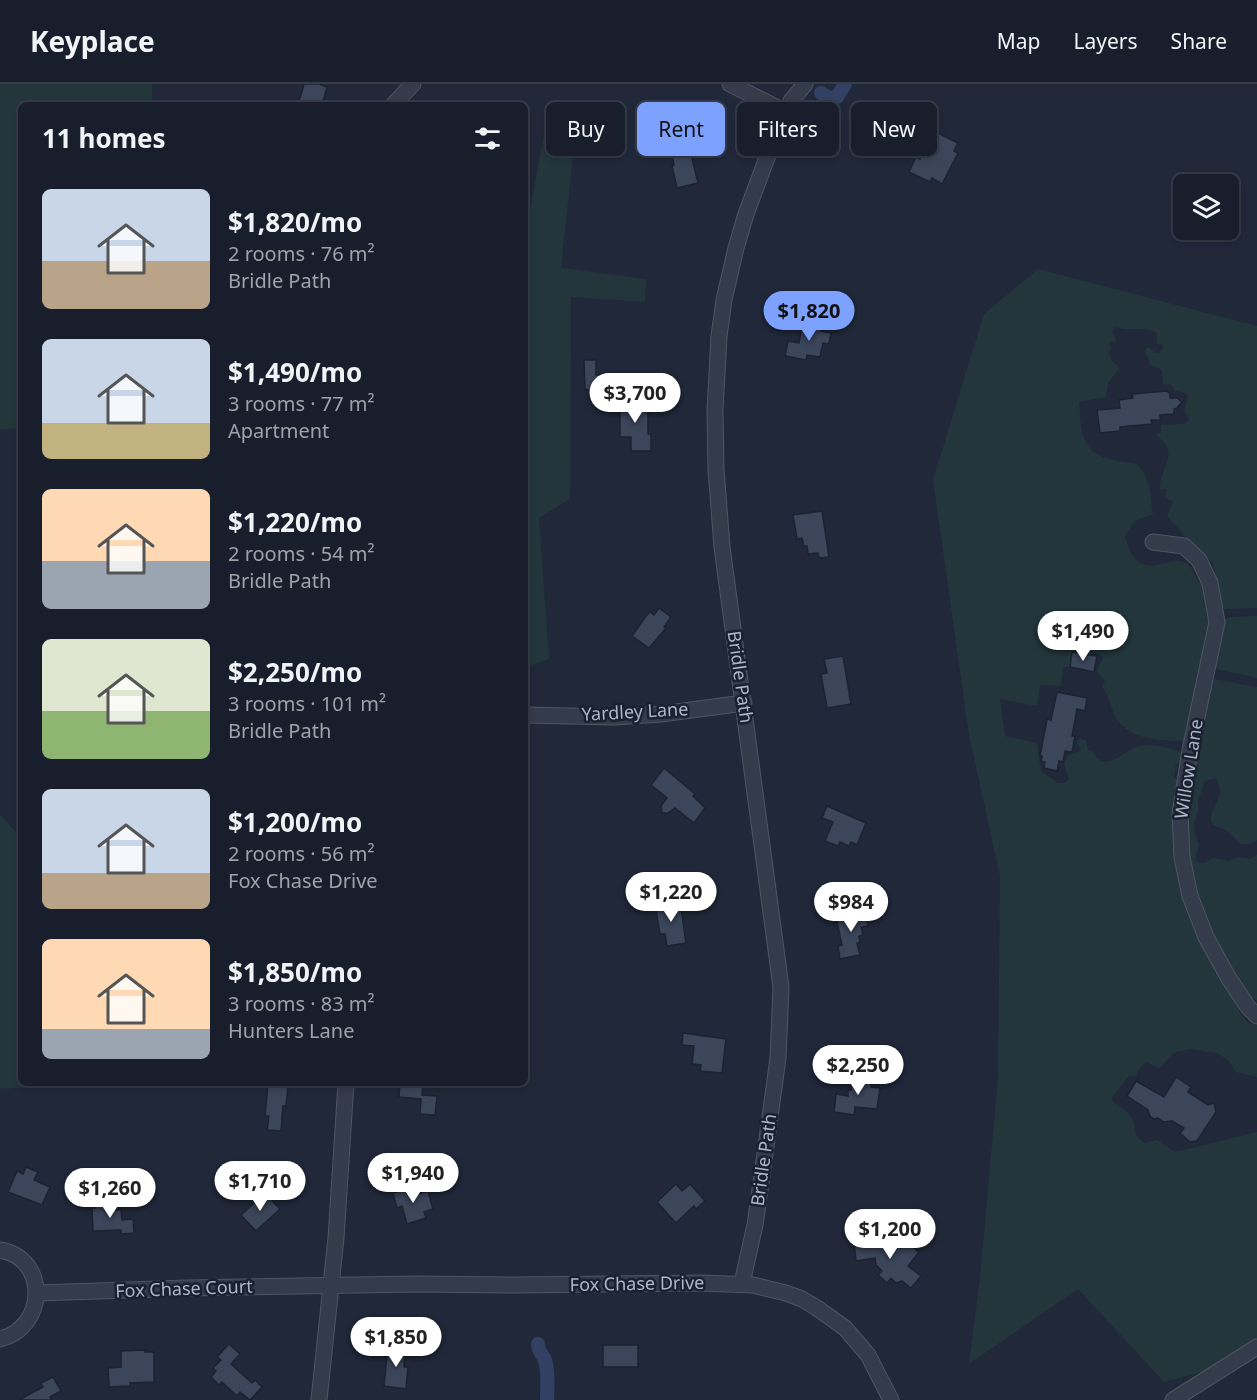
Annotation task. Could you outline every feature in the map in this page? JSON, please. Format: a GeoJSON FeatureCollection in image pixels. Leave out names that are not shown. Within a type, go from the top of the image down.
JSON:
{"type":"FeatureCollection","features":[{"type":"Feature","properties":{"kind":"street"},"geometry":{"type":"LineString","coordinates":[[396,102],[413,84]]}},
{"type":"Feature","properties":{"kind":"street"},"geometry":{"type":"LineString","coordinates":[[729,84],[766,102]]}},
{"type":"Feature","properties":{"kind":"street","name":"Bridle Path"},"geometry":{"type":"LineString","coordinates":[[791,102],[805,84]]}},
{"type":"Feature","properties":{"kind":"street","name":"Bridle Path"},"geometry":{"type":"LineString","coordinates":[[742,1283],[755,1225],[778,1058],[781,987],[722,547],[715,411],[719,336],[728,282],[743,222],[768,156]]}},
{"type":"Feature","properties":{"kind":"street","name":"Willow Lane"},"geometry":{"type":"LineString","coordinates":[[1153,542],[1184,546],[1199,560],[1210,583],[1217,622],[1189,751],[1180,814],[1182,857],[1190,896],[1206,938],[1228,977],[1248,1007],[1257,1016]]}},
{"type":"Feature","properties":{"kind":"street","name":"Yardley Lane"},"geometry":{"type":"LineString","coordinates":[[528,715],[614,717],[744,704]]}},
{"type":"Feature","properties":{"kind":"street"},"geometry":{"type":"LineString","coordinates":[[320,1400],[346,1086]]}},
{"type":"Feature","properties":{"kind":"street"},"geometry":{"type":"LineString","coordinates":[[0,1250],[22,1260],[33,1275],[37,1293],[34,1311],[25,1326],[10,1337],[0,1339]]}},
{"type":"Feature","properties":{"kind":"street","name":"Fox Chase Drive"},"geometry":{"type":"LineString","coordinates":[[331,1286],[742,1283],[770,1288],[802,1299],[845,1328],[868,1355],[891,1400]]}},
{"type":"Feature","properties":{"kind":"street","name":"Fox Chase Court"},"geometry":{"type":"LineString","coordinates":[[37,1293],[331,1286]]}},
{"type":"Feature","properties":{"kind":"street"},"geometry":{"type":"LineString","coordinates":[[1173,1400],[1257,1347]]}},
{"type":"Feature","properties":{"kind":"green space"},"geometry":{"type":"Polygon","coordinates":[[[0,84],[152,84],[152,102],[18,102],[18,428],[0,430],[0,84]]]}},
{"type":"Feature","properties":{"kind":"green space"},"geometry":{"type":"Polygon","coordinates":[[[546,123],[546,156],[573,156],[561,268],[646,279],[645,302],[571,297],[570,499],[539,518],[549,659],[528,666],[528,221],[546,123]]]}},
{"type":"Feature","properties":{"kind":"green space"},"geometry":{"type":"Polygon","coordinates":[[[1038,269],[1257,326],[1257,608],[1224,609],[1221,606],[1212,561],[1206,559],[1167,516],[1173,502],[1166,498],[1166,489],[1160,490],[1168,455],[1164,442],[1156,435],[1161,432],[1161,425],[1188,422],[1189,418],[1184,411],[1188,396],[1187,393],[1175,391],[1170,384],[1163,385],[1162,370],[1149,364],[1149,358],[1145,353],[1146,348],[1158,353],[1163,349],[1163,345],[1157,344],[1157,333],[1116,327],[1112,332],[1116,339],[1115,342],[1110,342],[1109,345],[1112,347],[1109,354],[1111,360],[1120,368],[1108,383],[1106,397],[1079,402],[1082,431],[1088,446],[1102,456],[1137,464],[1148,482],[1153,515],[1135,522],[1125,538],[1133,556],[1142,564],[1147,565],[1154,566],[1176,561],[1187,564],[1198,582],[1202,583],[1208,597],[1210,623],[1187,740],[1146,738],[1128,730],[1121,724],[1102,687],[1105,680],[1096,671],[1103,658],[1097,652],[1090,655],[1072,652],[1070,667],[1064,667],[1061,686],[1040,685],[1037,706],[1000,699],[1005,736],[1037,743],[1041,771],[1058,783],[1065,783],[1069,779],[1064,763],[1068,756],[1080,751],[1077,743],[1080,738],[1086,741],[1088,751],[1091,750],[1097,758],[1103,761],[1115,759],[1133,748],[1146,745],[1162,746],[1183,753],[1181,763],[1176,764],[1174,777],[1178,780],[1182,891],[1198,937],[1223,984],[1237,1003],[1239,1012],[1249,1024],[1254,1023],[1257,1026],[1257,1077],[1236,1072],[1229,1061],[1217,1053],[1190,1049],[1174,1053],[1159,1069],[1146,1062],[1138,1070],[1136,1077],[1131,1075],[1112,1098],[1132,1118],[1140,1140],[1145,1143],[1157,1140],[1175,1152],[1257,1132],[1257,1357],[1164,1382],[1078,1289],[969,1364],[980,1278],[998,1077],[1000,876],[969,735],[933,480],[984,314],[1038,269]]]}},
{"type":"Feature","properties":{"kind":"green space"},"geometry":{"type":"Polygon","coordinates":[[[1257,616],[1257,678],[1217,669],[1215,665],[1223,620],[1230,617],[1257,616]]]}},
{"type":"Feature","properties":{"kind":"green space"},"geometry":{"type":"Polygon","coordinates":[[[1215,679],[1257,687],[1257,840],[1249,844],[1241,844],[1211,821],[1220,792],[1215,778],[1204,782],[1198,799],[1198,812],[1194,821],[1194,830],[1199,845],[1196,861],[1204,863],[1214,858],[1228,861],[1238,857],[1250,859],[1257,854],[1257,1001],[1231,973],[1210,934],[1195,891],[1187,853],[1190,783],[1194,781],[1196,767],[1193,765],[1211,682],[1215,679]]]}},
{"type":"Feature","properties":{"kind":"green space"},"geometry":{"type":"Polygon","coordinates":[[[0,815],[18,834],[18,1086],[44,1086],[0,1089],[0,815]]]}},
{"type":"Feature","properties":{"kind":"building"},"geometry":{"type":"Polygon","coordinates":[[[304,84],[319,84],[327,87],[323,102],[299,102],[304,84]]]}},
{"type":"Feature","properties":{"kind":"building"},"geometry":{"type":"Polygon","coordinates":[[[938,133],[958,143],[954,151],[958,153],[942,184],[932,178],[930,182],[909,172],[916,157],[920,159],[922,156],[937,156],[938,133]]]}},
{"type":"Feature","properties":{"kind":"building"},"geometry":{"type":"Polygon","coordinates":[[[672,156],[691,156],[698,183],[677,188],[672,166],[674,165],[672,156]]]}},
{"type":"Feature","properties":{"kind":"building"},"geometry":{"type":"Polygon","coordinates":[[[803,320],[822,324],[821,331],[831,333],[829,344],[823,343],[820,357],[807,355],[806,360],[785,356],[788,341],[799,343],[803,320]]]}},
{"type":"Feature","properties":{"kind":"building"},"geometry":{"type":"Polygon","coordinates":[[[584,360],[596,360],[596,375],[600,375],[601,389],[585,390],[584,360]]]}},
{"type":"Feature","properties":{"kind":"building"},"geometry":{"type":"Polygon","coordinates":[[[628,387],[636,387],[637,408],[648,408],[648,434],[651,434],[651,451],[631,451],[631,437],[620,437],[620,409],[628,409],[628,387]]]}},
{"type":"Feature","properties":{"kind":"building"},"geometry":{"type":"Polygon","coordinates":[[[1167,391],[1170,398],[1177,398],[1182,402],[1174,409],[1174,414],[1160,415],[1160,420],[1151,420],[1152,424],[1120,427],[1120,431],[1100,433],[1097,410],[1120,408],[1119,400],[1133,398],[1132,394],[1167,391]]]}},
{"type":"Feature","properties":{"kind":"building"},"geometry":{"type":"Polygon","coordinates":[[[822,511],[829,557],[819,558],[818,553],[808,554],[807,546],[804,546],[802,538],[797,539],[793,515],[822,511]]]}},
{"type":"Feature","properties":{"kind":"building"},"geometry":{"type":"Polygon","coordinates":[[[659,608],[671,617],[664,627],[666,628],[649,648],[632,636],[646,616],[650,612],[654,615],[659,608]]]}},
{"type":"Feature","properties":{"kind":"building"},"geometry":{"type":"Polygon","coordinates":[[[1072,652],[1097,656],[1094,672],[1070,667],[1072,652]]]}},
{"type":"Feature","properties":{"kind":"building"},"geometry":{"type":"Polygon","coordinates":[[[843,656],[851,704],[827,708],[821,674],[827,673],[824,659],[843,656]]]}},
{"type":"Feature","properties":{"kind":"building"},"geometry":{"type":"Polygon","coordinates":[[[1057,692],[1087,698],[1085,711],[1077,709],[1072,736],[1075,736],[1072,752],[1065,751],[1063,762],[1059,761],[1057,771],[1044,768],[1045,762],[1041,761],[1042,756],[1040,756],[1047,719],[1051,720],[1057,692]]]}},
{"type":"Feature","properties":{"kind":"building"},"geometry":{"type":"Polygon","coordinates":[[[664,768],[695,794],[693,796],[705,808],[694,823],[675,808],[668,813],[662,813],[661,806],[667,798],[651,785],[664,768]]]}},
{"type":"Feature","properties":{"kind":"building"},"geometry":{"type":"Polygon","coordinates":[[[827,806],[866,823],[857,845],[851,842],[849,846],[840,842],[838,846],[825,841],[833,822],[822,818],[827,806]]]}},
{"type":"Feature","properties":{"kind":"building"},"geometry":{"type":"Polygon","coordinates":[[[680,901],[686,943],[667,946],[665,934],[660,934],[655,904],[680,901]]]}},
{"type":"Feature","properties":{"kind":"building"},"geometry":{"type":"Polygon","coordinates":[[[865,911],[868,926],[861,927],[863,935],[859,936],[860,943],[857,943],[860,955],[840,959],[838,946],[842,945],[836,917],[865,911]]]}},
{"type":"Feature","properties":{"kind":"building"},"geometry":{"type":"Polygon","coordinates":[[[683,1033],[726,1039],[722,1073],[700,1071],[701,1065],[692,1064],[694,1046],[682,1045],[683,1033]]]}},
{"type":"Feature","properties":{"kind":"building"},"geometry":{"type":"Polygon","coordinates":[[[853,1075],[872,1077],[871,1087],[880,1088],[877,1109],[855,1107],[854,1115],[834,1112],[836,1094],[848,1096],[853,1075]]]}},
{"type":"Feature","properties":{"kind":"building"},"geometry":{"type":"Polygon","coordinates":[[[1176,1077],[1191,1087],[1188,1092],[1208,1105],[1214,1103],[1216,1112],[1197,1141],[1190,1142],[1180,1133],[1184,1128],[1172,1121],[1164,1122],[1158,1118],[1154,1119],[1148,1110],[1127,1096],[1136,1081],[1164,1097],[1176,1077]]]}},
{"type":"Feature","properties":{"kind":"building"},"geometry":{"type":"Polygon","coordinates":[[[268,1086],[288,1086],[286,1106],[283,1106],[281,1131],[267,1130],[269,1116],[265,1116],[268,1086]]]}},
{"type":"Feature","properties":{"kind":"building"},"geometry":{"type":"Polygon","coordinates":[[[400,1086],[423,1086],[422,1095],[437,1096],[435,1115],[420,1114],[421,1099],[399,1097],[400,1086]]]}},
{"type":"Feature","properties":{"kind":"building"},"geometry":{"type":"Polygon","coordinates":[[[26,1167],[38,1172],[34,1180],[50,1187],[42,1205],[8,1192],[17,1171],[23,1174],[26,1167]]]}},
{"type":"Feature","properties":{"kind":"building"},"geometry":{"type":"Polygon","coordinates":[[[676,1184],[682,1191],[690,1184],[705,1201],[696,1209],[694,1206],[676,1223],[657,1202],[676,1184]]]}},
{"type":"Feature","properties":{"kind":"building"},"geometry":{"type":"Polygon","coordinates":[[[415,1187],[417,1194],[428,1191],[433,1209],[424,1212],[426,1218],[407,1224],[402,1206],[397,1208],[393,1193],[415,1187]]]}},
{"type":"Feature","properties":{"kind":"building"},"geometry":{"type":"Polygon","coordinates":[[[265,1193],[280,1209],[256,1231],[241,1215],[265,1193]]]}},
{"type":"Feature","properties":{"kind":"building"},"geometry":{"type":"Polygon","coordinates":[[[94,1199],[105,1199],[105,1209],[121,1210],[122,1220],[133,1219],[134,1233],[121,1234],[121,1230],[93,1231],[94,1199]]]}},
{"type":"Feature","properties":{"kind":"building"},"geometry":{"type":"Polygon","coordinates":[[[873,1239],[874,1243],[880,1242],[887,1248],[892,1241],[901,1248],[906,1242],[919,1252],[908,1266],[921,1276],[911,1288],[902,1281],[896,1283],[891,1278],[887,1283],[878,1275],[882,1271],[876,1265],[875,1258],[856,1261],[854,1242],[873,1239]]]}},
{"type":"Feature","properties":{"kind":"building"},"geometry":{"type":"Polygon","coordinates":[[[229,1344],[240,1354],[231,1364],[252,1383],[255,1380],[262,1387],[250,1400],[240,1392],[237,1396],[222,1382],[219,1385],[211,1377],[216,1371],[213,1368],[221,1360],[217,1357],[229,1344]]]}},
{"type":"Feature","properties":{"kind":"building"},"geometry":{"type":"Polygon","coordinates":[[[388,1345],[405,1347],[404,1367],[408,1367],[406,1389],[384,1386],[388,1345]]]}},
{"type":"Feature","properties":{"kind":"building"},"geometry":{"type":"Polygon","coordinates":[[[603,1345],[638,1345],[638,1367],[603,1367],[603,1345]]]}},
{"type":"Feature","properties":{"kind":"building"},"geometry":{"type":"Polygon","coordinates":[[[145,1350],[145,1352],[154,1352],[154,1382],[109,1387],[108,1368],[121,1367],[121,1351],[145,1350]]]}},
{"type":"Feature","properties":{"kind":"building"},"geometry":{"type":"Polygon","coordinates":[[[53,1377],[61,1391],[50,1397],[52,1400],[19,1400],[43,1387],[41,1383],[53,1377]]]}},
{"type":"Feature","properties":{"kind":"waterway"},"geometry":{"type":"LineString","coordinates":[[821,93],[829,98],[837,97],[845,84]]}},
{"type":"Feature","properties":{"kind":"waterway"},"geometry":{"type":"LineString","coordinates":[[538,1344],[547,1368],[547,1400]]}}]}
